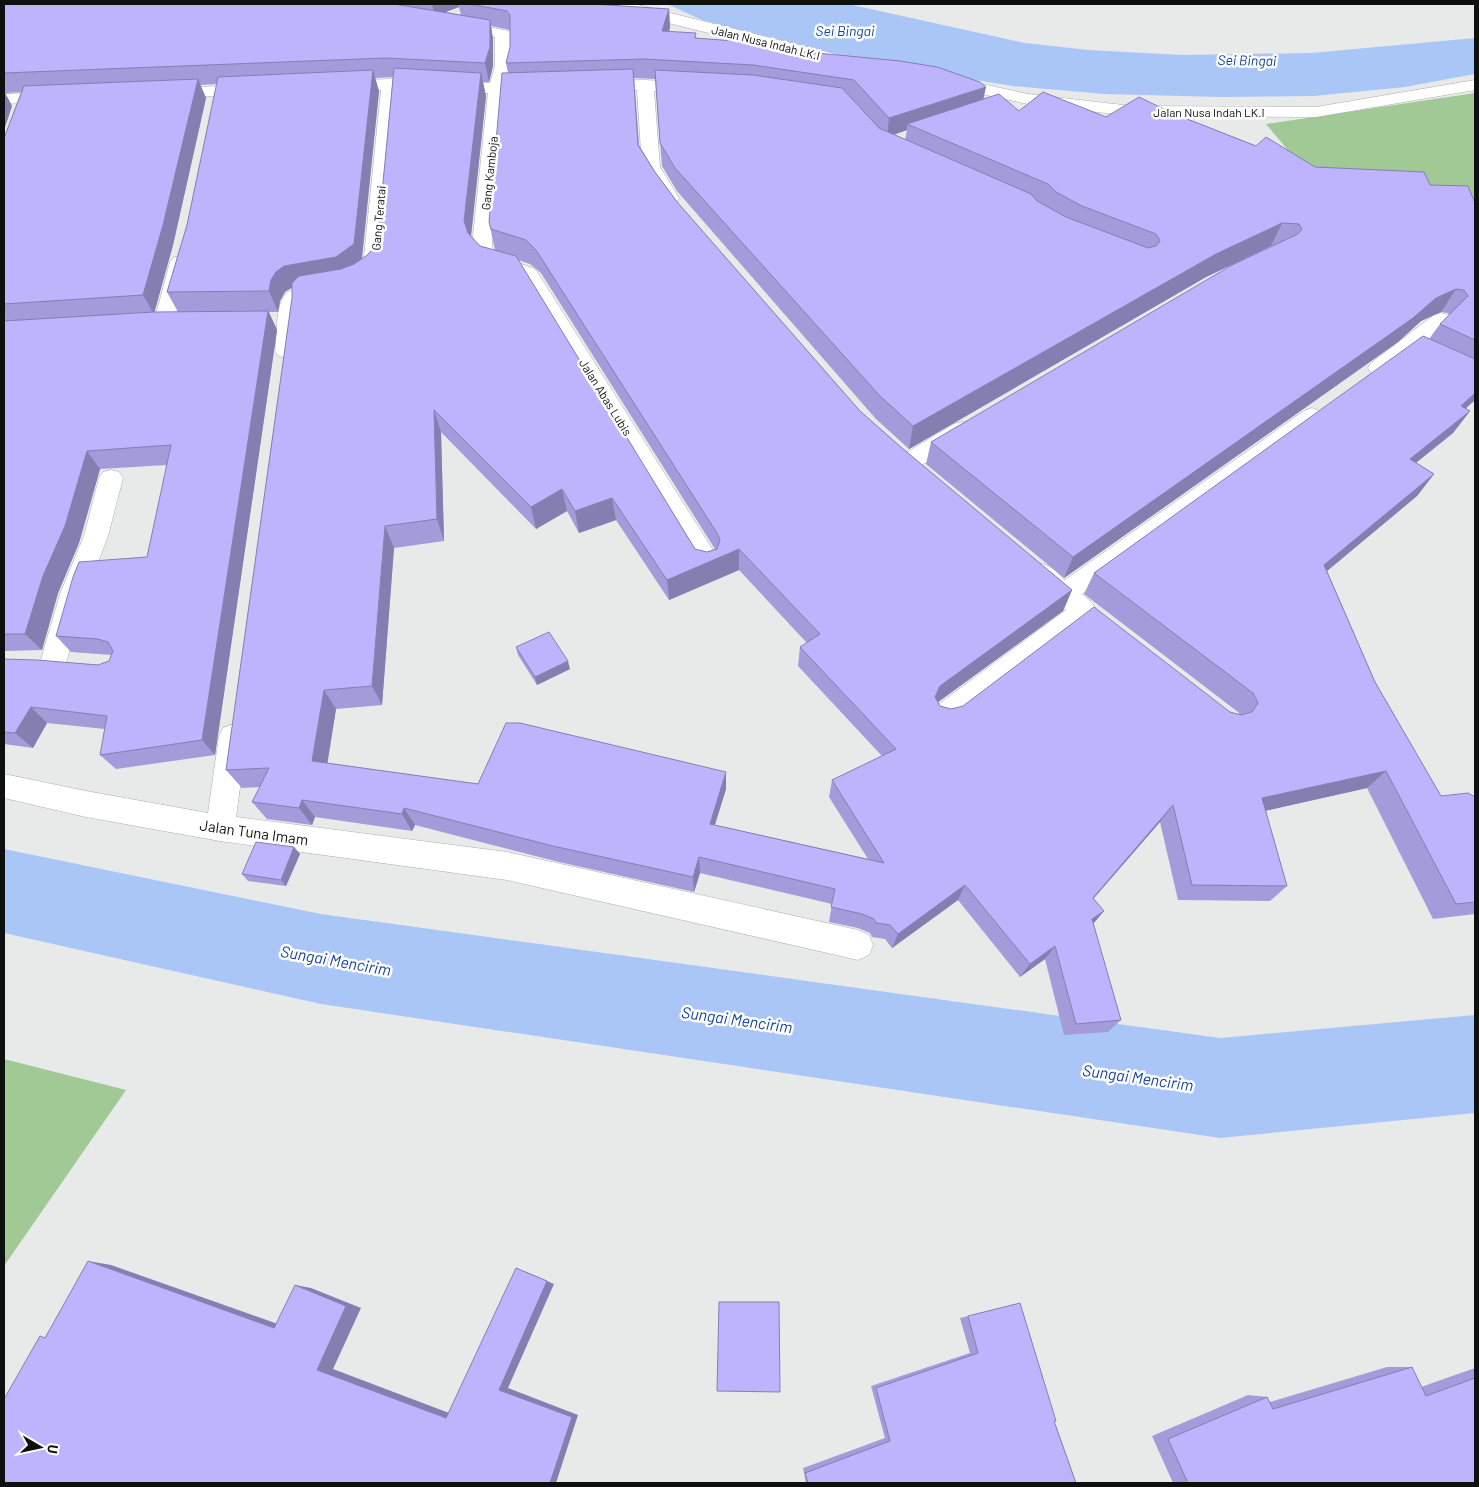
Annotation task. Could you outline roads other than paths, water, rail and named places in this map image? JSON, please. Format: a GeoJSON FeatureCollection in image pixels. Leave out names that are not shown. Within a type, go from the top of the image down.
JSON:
{"type":"FeatureCollection","features":[{"type":"Feature","properties":{"kind":"street","name":"Jalan Nusa Indah LK.I"},"geometry":{"type":"LineString","coordinates":[[623,4],[634,10],[797,48],[868,68]]}},
{"type":"Feature","properties":{"kind":"street","name":"Gang Kamboja"},"geometry":{"type":"LineString","coordinates":[[469,10],[441,21],[503,34],[503,66],[497,89],[482,245],[485,257]]}},
{"type":"Feature","properties":{"kind":"street","name":"Jalan Nusa Indah LK.I"},"geometry":{"type":"LineString","coordinates":[[936,80],[985,88],[1028,99],[1132,112],[1316,112],[1475,85]]}},
{"type":"Feature","properties":{"kind":"street"},"geometry":{"type":"LineString","coordinates":[[323,87],[390,84],[497,89],[556,87]]}},
{"type":"Feature","properties":{"kind":"street","name":"Gang Teratai"},"geometry":{"type":"LineString","coordinates":[[283,370],[280,322],[299,293],[309,289],[340,288],[356,283],[367,277],[373,267],[390,84]]}},
{"type":"Feature","properties":{"kind":"street"},"geometry":{"type":"LineString","coordinates":[[576,87],[645,85],[714,89]]}},
{"type":"Feature","properties":{"kind":"street"},"geometry":{"type":"LineString","coordinates":[[645,85],[651,167],[667,194],[682,214]]}},
{"type":"Feature","properties":{"kind":"street"},"geometry":{"type":"LineString","coordinates":[[150,94],[265,90]]}},
{"type":"Feature","properties":{"kind":"street"},"geometry":{"type":"LineString","coordinates":[[213,111],[217,92]]}},
{"type":"Feature","properties":{"kind":"street"},"geometry":{"type":"LineString","coordinates":[[4,99],[74,96]]}},
{"type":"Feature","properties":{"kind":"street"},"geometry":{"type":"LineString","coordinates":[[20,115],[26,98]]}},
{"type":"Feature","properties":{"kind":"street"},"geometry":{"type":"LineString","coordinates":[[992,110],[1028,99]]}},
{"type":"Feature","properties":{"kind":"street"},"geometry":{"type":"LineString","coordinates":[[164,323],[185,245]]}},
{"type":"Feature","properties":{"kind":"street","name":"Jalan Abas Lubis"},"geometry":{"type":"LineString","coordinates":[[485,257],[499,267],[516,267],[529,274],[707,562]]}},
{"type":"Feature","properties":{"kind":"street"},"geometry":{"type":"LineString","coordinates":[[1366,377],[1415,352],[1441,320]]}},
{"type":"Feature","properties":{"kind":"street"},"geometry":{"type":"LineString","coordinates":[[1065,593],[1333,401]]}},
{"type":"Feature","properties":{"kind":"street"},"geometry":{"type":"LineString","coordinates":[[908,463],[976,422]]}},
{"type":"Feature","properties":{"kind":"street"},"geometry":{"type":"LineString","coordinates":[[53,663],[72,594],[96,536],[111,478]]}},
{"type":"Feature","properties":{"kind":"street"},"geometry":{"type":"LineString","coordinates":[[1028,562],[1107,628]]}},
{"type":"Feature","properties":{"kind":"street"},"geometry":{"type":"LineString","coordinates":[[944,715],[1084,610]]}},
{"type":"Feature","properties":{"kind":"street"},"geometry":{"type":"LineString","coordinates":[[220,828],[236,711]]}},
{"type":"Feature","properties":{"kind":"street","name":"Jalan Tuna Imam"},"geometry":{"type":"LineString","coordinates":[[4,786],[86,804],[220,828],[507,866],[858,945]]}},
{"type":"Feature","properties":{"kind":"water","name":"Sei Bingai"},"geometry":{"type":"Polygon","coordinates":[[[667,4],[848,4],[1025,43],[1089,50],[1182,55],[1311,53],[1475,38],[1475,74],[1405,87],[1314,96],[1221,97],[1104,94],[1013,86],[908,69],[808,49],[702,20],[667,4]]]}},
{"type":"Feature","properties":{"kind":"waterway","name":"Sungai Mencirim"},"geometry":{"type":"LineString","coordinates":[[4,891],[321,959],[1220,1088],[1475,1064]]}}]}
